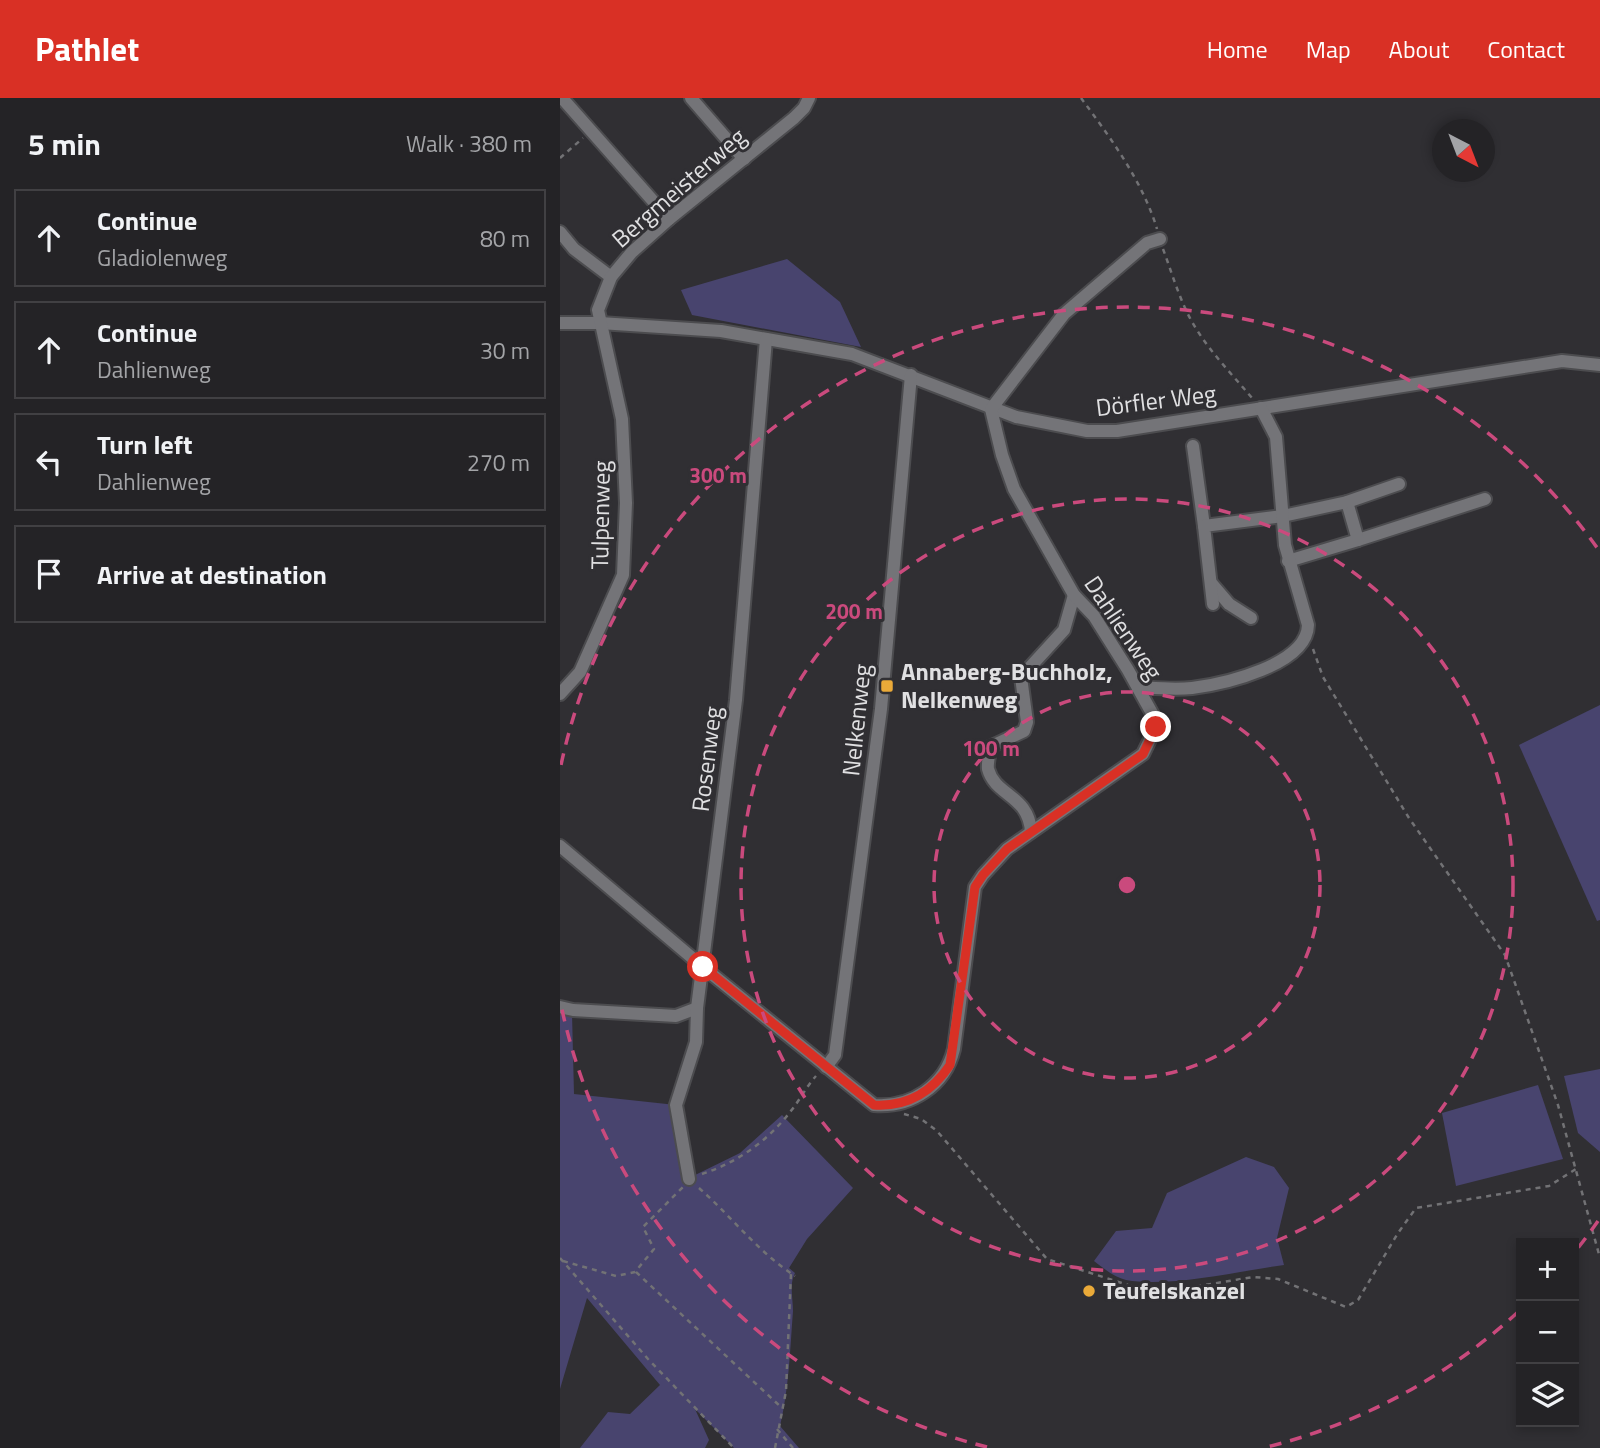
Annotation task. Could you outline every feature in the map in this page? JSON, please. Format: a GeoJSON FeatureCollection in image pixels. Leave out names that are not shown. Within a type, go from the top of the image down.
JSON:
{"type":"FeatureCollection","features":[{"type":"Feature","properties":{"kind":"street"},"geometry":{"type":"LineString","coordinates":[[562,98],[669,219]]}},
{"type":"Feature","properties":{"kind":"street"},"geometry":{"type":"LineString","coordinates":[[691,98],[744,159]]}},
{"type":"Feature","properties":{"kind":"street","name":"Bergmeisterweg"},"geometry":{"type":"LineString","coordinates":[[600,323],[598,310],[611,276],[632,252],[794,118],[809,98]]}},
{"type":"Feature","properties":{"kind":"street"},"geometry":{"type":"LineString","coordinates":[[560,232],[574,248],[611,276]]}},
{"type":"Feature","properties":{"kind":"street"},"geometry":{"type":"LineString","coordinates":[[991,409],[1064,314],[1147,243],[1160,239]]}},
{"type":"Feature","properties":{"kind":"street","name":"Dörfler Weg"},"geometry":{"type":"LineString","coordinates":[[560,323],[722,331],[852,354],[911,375],[991,409],[1045,425],[1087,431],[1117,431],[1562,361],[1600,365]]}},
{"type":"Feature","properties":{"kind":"street","name":"Tulpenweg"},"geometry":{"type":"LineString","coordinates":[[560,694],[580,673],[623,575],[626,503],[622,419],[600,323]]}},
{"type":"Feature","properties":{"kind":"street","name":"Rosenweg"},"geometry":{"type":"LineString","coordinates":[[689,1179],[676,1105],[696,1042],[697,1008],[736,700],[766,339]]}},
{"type":"Feature","properties":{"kind":"street","name":"Nelkenweg"},"geometry":{"type":"LineString","coordinates":[[826,1067],[835,1055],[881,709],[911,375]]}},
{"type":"Feature","properties":{"kind":"street"},"geometry":{"type":"LineString","coordinates":[[1138,687],[1191,688],[1223,681],[1280,662],[1304,638],[1308,625],[1288,561],[1276,437],[1261,408]]}},
{"type":"Feature","properties":{"kind":"street","name":"Dahlienweg"},"geometry":{"type":"LineString","coordinates":[[894,1107],[924,1092],[937,1082],[950,1065],[958,1024],[975,887],[995,861],[1031,832],[1143,754],[1156,727],[1153,715],[1138,687],[1094,616],[1074,595],[1014,489],[991,409]]}},
{"type":"Feature","properties":{"kind":"street"},"geometry":{"type":"LineString","coordinates":[[1193,446],[1213,604]]}},
{"type":"Feature","properties":{"kind":"street"},"geometry":{"type":"LineString","coordinates":[[1204,526],[1283,516],[1348,502],[1399,484]]}},
{"type":"Feature","properties":{"kind":"street"},"geometry":{"type":"LineString","coordinates":[[1288,561],[1485,499]]}},
{"type":"Feature","properties":{"kind":"street"},"geometry":{"type":"LineString","coordinates":[[1348,502],[1358,540]]}},
{"type":"Feature","properties":{"kind":"street"},"geometry":{"type":"LineString","coordinates":[[1211,582],[1229,604],[1251,618]]}},
{"type":"Feature","properties":{"kind":"street"},"geometry":{"type":"LineString","coordinates":[[1031,832],[1030,819],[1023,807],[1000,787],[988,770],[990,747],[1024,731],[1027,722],[1021,677],[1064,630],[1074,595]]}},
{"type":"Feature","properties":{"kind":"street"},"geometry":{"type":"LineString","coordinates":[[560,846],[703,967],[874,1105],[894,1107]]}},
{"type":"Feature","properties":{"kind":"street"},"geometry":{"type":"LineString","coordinates":[[560,1007],[676,1016],[697,1008]]}},
{"type":"Feature","properties":{"kind":"path"},"geometry":{"type":"LineString","coordinates":[[1081,98],[1120,156],[1151,211],[1178,292],[1192,322],[1213,353],[1261,408]]}},
{"type":"Feature","properties":{"kind":"path"},"geometry":{"type":"LineString","coordinates":[[560,158],[591,132]]}},
{"type":"Feature","properties":{"kind":"path"},"geometry":{"type":"LineString","coordinates":[[1304,638],[1312,645],[1323,677],[1409,818],[1505,955],[1558,1105],[1600,1258]]}},
{"type":"Feature","properties":{"kind":"path"},"geometry":{"type":"LineString","coordinates":[[561,1259],[615,1276],[635,1272],[654,1249],[643,1227],[689,1179],[745,1155],[758,1144],[790,1113],[813,1079],[826,1067]]}},
{"type":"Feature","properties":{"kind":"path"},"geometry":{"type":"LineString","coordinates":[[894,1107],[902,1114],[921,1119],[937,1131],[1047,1259],[1128,1285],[1143,1287],[1193,1287],[1253,1277],[1278,1279],[1346,1307],[1358,1300],[1416,1208],[1549,1186],[1576,1169]]}},
{"type":"Feature","properties":{"kind":"path"},"geometry":{"type":"LineString","coordinates":[[689,1179],[752,1241],[793,1275],[786,1391],[775,1448]]}},
{"type":"Feature","properties":{"kind":"path"},"geometry":{"type":"LineString","coordinates":[[561,1259],[648,1359],[734,1448]]}},
{"type":"Feature","properties":{"kind":"path"},"geometry":{"type":"LineString","coordinates":[[635,1272],[782,1408]]}},
{"type":"Feature","properties":{"kind":"path"},"geometry":{"type":"LineString","coordinates":[[777,1429],[793,1448]]}},
{"type":"Feature","properties":{"kind":"shaded area"},"geometry":{"type":"Polygon","coordinates":[[[787,259],[840,302],[861,347],[692,315],[681,290],[787,259]]]}},
{"type":"Feature","properties":{"kind":"shaded area"},"geometry":{"type":"Polygon","coordinates":[[[1600,705],[1600,920],[1597,921],[1519,745],[1600,705]]]}},
{"type":"Feature","properties":{"kind":"shaded area"},"geometry":{"type":"Polygon","coordinates":[[[560,1010],[572,1013],[574,1094],[676,1105],[689,1178],[740,1153],[782,1115],[853,1188],[807,1239],[789,1268],[795,1273],[792,1287],[793,1311],[787,1383],[780,1426],[799,1448],[734,1448],[695,1409],[709,1440],[705,1448],[580,1448],[608,1412],[630,1414],[660,1385],[587,1298],[560,1389],[560,1010]]]}},
{"type":"Feature","properties":{"kind":"shaded area"},"geometry":{"type":"Polygon","coordinates":[[[1600,1069],[1600,1152],[1578,1133],[1564,1076],[1600,1069]]]}},
{"type":"Feature","properties":{"kind":"shaded area"},"geometry":{"type":"Polygon","coordinates":[[[1538,1085],[1563,1159],[1456,1186],[1442,1113],[1538,1085]]]}},
{"type":"Feature","properties":{"kind":"shaded area"},"geometry":{"type":"Polygon","coordinates":[[[1246,1157],[1274,1167],[1289,1188],[1277,1238],[1284,1265],[1183,1280],[1143,1282],[1122,1279],[1094,1261],[1116,1231],[1152,1228],[1167,1193],[1246,1157]]]}},
{"type":"Feature","properties":{"kind":"place","name":"Annaberg-Buchholz, Nelkenweg"},"geometry":{"type":"Point","coordinates":[887,686]}},
{"type":"Feature","properties":{"kind":"place","name":"Teufelskanzel"},"geometry":{"type":"Point","coordinates":[1089,1291]}},
{"type":"Feature","properties":{"kind":"route"},"geometry":{"type":"LineString","coordinates":[[703,967],[874,1105],[894,1107],[910,1100],[937,1082],[950,1065],[975,887],[1007,849],[1143,754],[1156,727]]}}]}
